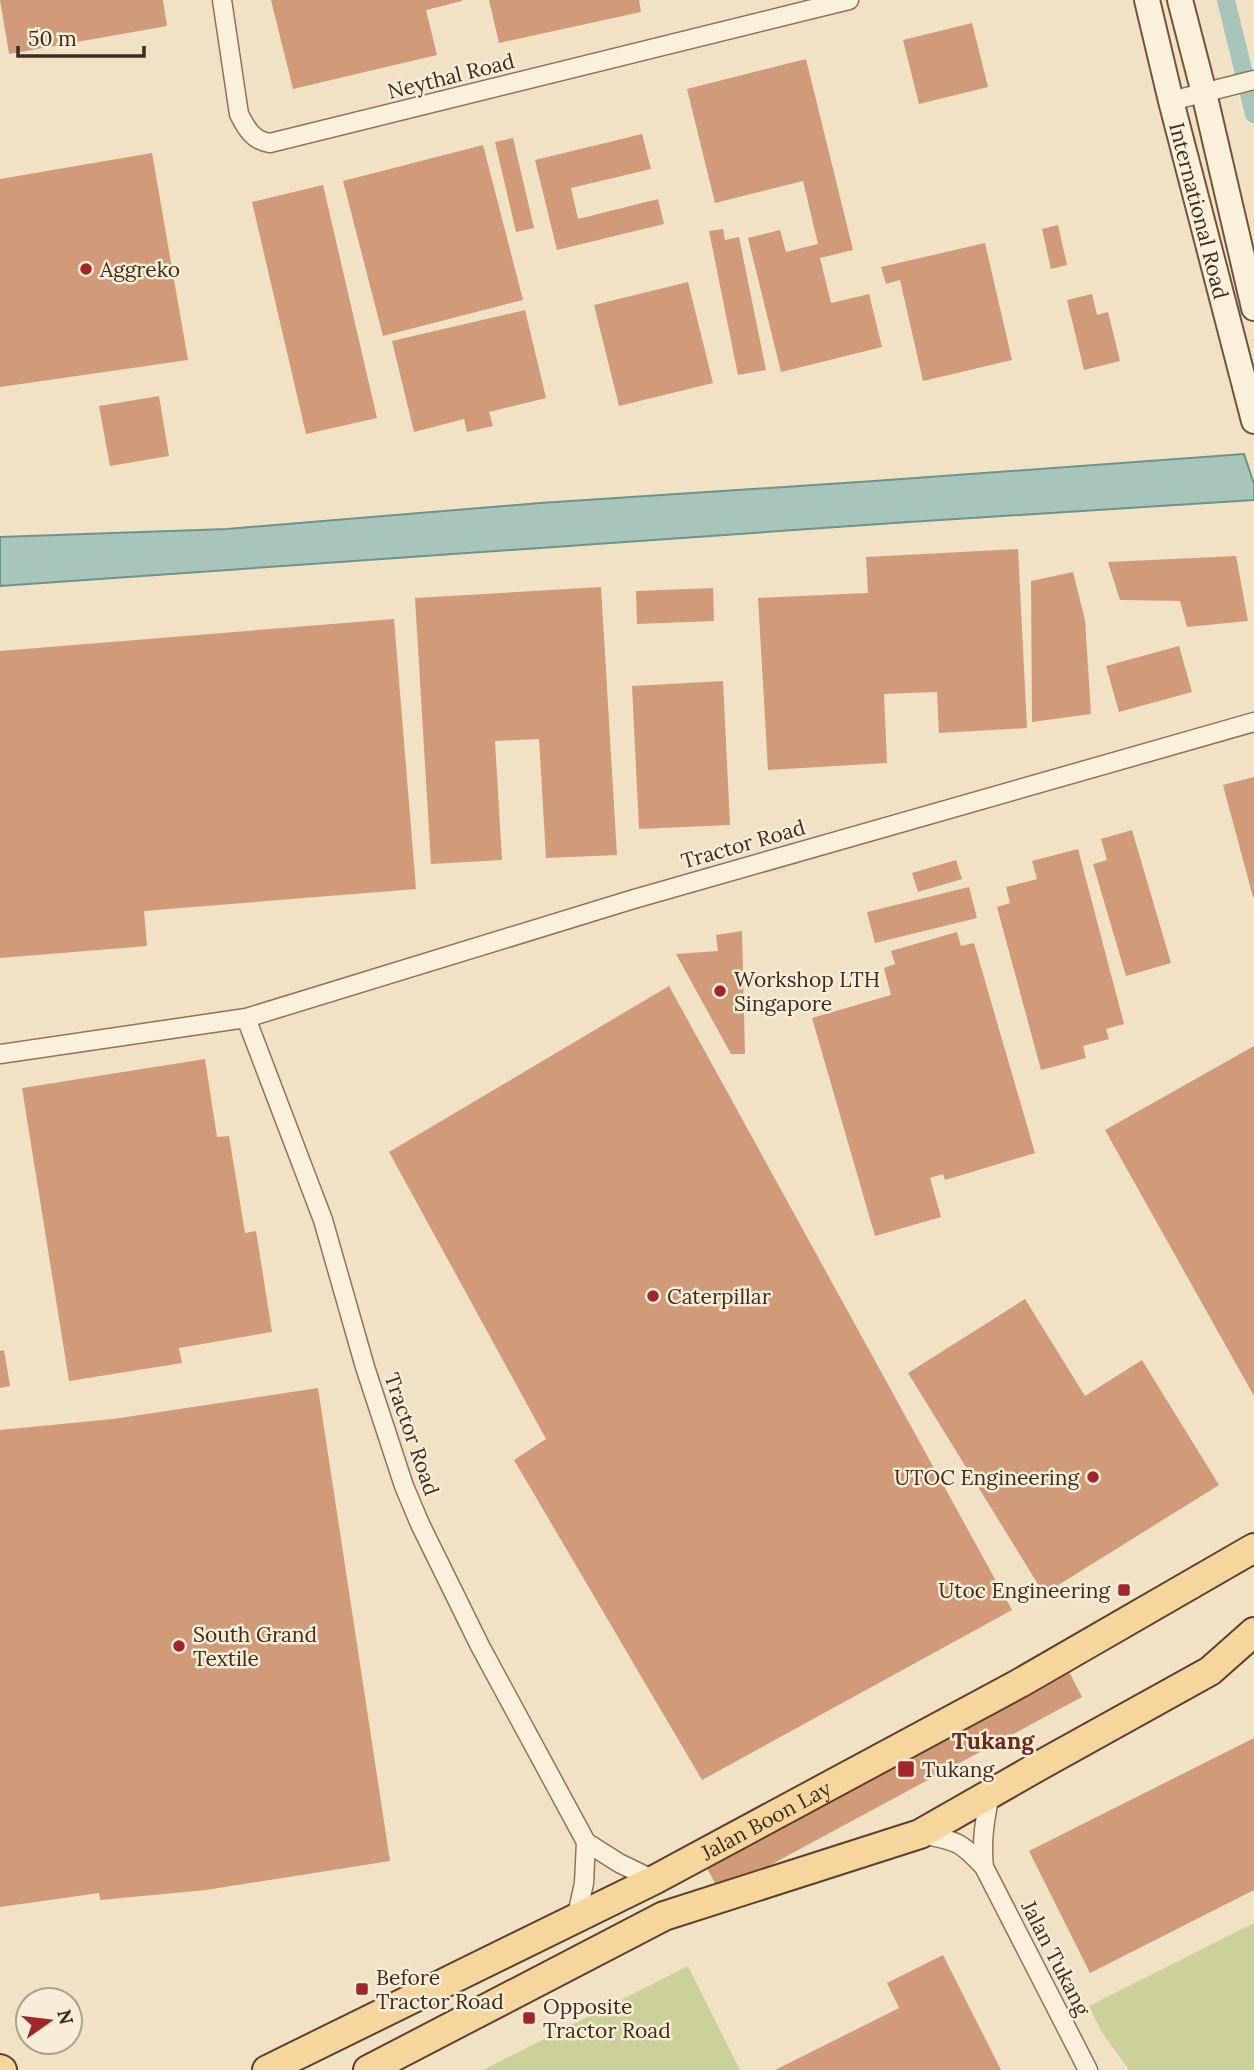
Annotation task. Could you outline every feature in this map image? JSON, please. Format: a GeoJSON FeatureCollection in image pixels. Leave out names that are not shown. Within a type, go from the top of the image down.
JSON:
{"type":"FeatureCollection","features":[{"type":"Feature","properties":{"kind":"main road","name":"International Road"},"geometry":{"type":"LineString","coordinates":[[1147,0],[1253,418]]}},
{"type":"Feature","properties":{"kind":"main road","name":"International Road"},"geometry":{"type":"LineString","coordinates":[[1180,0],[1214,90],[1254,307]]}},
{"type":"Feature","properties":{"kind":"main road","name":"Jalan Boon Lay"},"geometry":{"type":"LineString","coordinates":[[267,2070],[654,1880],[1020,1683],[1254,1548]]}},
{"type":"Feature","properties":{"kind":"main road"},"geometry":{"type":"LineString","coordinates":[[368,2070],[664,1916],[920,1834],[1210,1671],[1254,1632]]}},
{"type":"Feature","properties":{"kind":"street","name":"Neythal Road"},"geometry":{"type":"LineString","coordinates":[[222,0],[239,114],[254,137],[270,143],[796,6],[849,0]]}},
{"type":"Feature","properties":{"kind":"street"},"geometry":{"type":"LineString","coordinates":[[1171,101],[1254,80]]}},
{"type":"Feature","properties":{"kind":"street","name":"Tractor Road"},"geometry":{"type":"LineString","coordinates":[[0,1054],[246,1018],[647,895],[1254,722]]}},
{"type":"Feature","properties":{"kind":"street","name":"Tractor Road"},"geometry":{"type":"LineString","coordinates":[[246,1018],[323,1220],[365,1367],[419,1524],[480,1646],[586,1842],[619,1863],[654,1880]]}},
{"type":"Feature","properties":{"kind":"street","name":"Jalan Tukang"},"geometry":{"type":"LineString","coordinates":[[984,1867],[983,1826],[990,1794]]}},
{"type":"Feature","properties":{"kind":"street","name":"Jalan Tukang"},"geometry":{"type":"LineString","coordinates":[[920,1834],[953,1840],[965,1847],[984,1867],[1088,2070]]}},
{"type":"Feature","properties":{"kind":"street"},"geometry":{"type":"LineString","coordinates":[[576,1920],[584,1883],[586,1842]]}},
{"type":"Feature","properties":{"kind":"green space"},"geometry":{"type":"Polygon","coordinates":[[[1254,1923],[1254,2070],[1129,2070],[1101,2031],[1089,2006],[1254,1923]]]}},
{"type":"Feature","properties":{"kind":"green space"},"geometry":{"type":"Polygon","coordinates":[[[688,1966],[740,2070],[483,2070],[688,1966]]]}},
{"type":"Feature","properties":{"kind":"water"},"geometry":{"type":"Polygon","coordinates":[[[1244,454],[1254,484],[1254,500],[0,586],[0,537],[227,529],[540,503],[1244,454]]]}},
{"type":"Feature","properties":{"kind":"building"},"geometry":{"type":"Polygon","coordinates":[[[0,0],[163,0],[167,26],[9,54],[0,0]]]}},
{"type":"Feature","properties":{"kind":"building"},"geometry":{"type":"Polygon","coordinates":[[[271,0],[462,1],[426,10],[437,55],[293,89],[271,0]]]}},
{"type":"Feature","properties":{"kind":"building"},"geometry":{"type":"Polygon","coordinates":[[[489,0],[639,0],[641,12],[499,43],[489,0]]]}},
{"type":"Feature","properties":{"kind":"building"},"geometry":{"type":"Polygon","coordinates":[[[972,23],[988,87],[919,104],[903,40],[972,23]]]}},
{"type":"Feature","properties":{"kind":"building"},"geometry":{"type":"Polygon","coordinates":[[[806,59],[853,250],[820,258],[831,303],[869,294],[882,347],[781,372],[748,238],[780,230],[786,252],[818,244],[803,181],[715,203],[687,89],[806,59]]]}},
{"type":"Feature","properties":{"kind":"building"},"geometry":{"type":"Polygon","coordinates":[[[642,134],[651,169],[571,188],[578,219],[658,199],[664,224],[557,250],[535,160],[642,134]]]}},
{"type":"Feature","properties":{"kind":"building"},"geometry":{"type":"Polygon","coordinates":[[[513,138],[534,228],[516,232],[495,142],[513,138]]]}},
{"type":"Feature","properties":{"kind":"building"},"geometry":{"type":"Polygon","coordinates":[[[483,145],[523,300],[383,336],[343,181],[483,145]]]}},
{"type":"Feature","properties":{"kind":"building","name":"Aggreko"},"geometry":{"type":"Polygon","coordinates":[[[152,153],[188,360],[0,387],[0,179],[152,153]]]}},
{"type":"Feature","properties":{"kind":"building"},"geometry":{"type":"Polygon","coordinates":[[[323,185],[377,418],[306,434],[252,202],[323,185]]]}},
{"type":"Feature","properties":{"kind":"building"},"geometry":{"type":"Polygon","coordinates":[[[1058,225],[1067,265],[1051,269],[1042,229],[1058,225]]]}},
{"type":"Feature","properties":{"kind":"building"},"geometry":{"type":"Polygon","coordinates":[[[723,229],[725,240],[739,237],[766,370],[738,375],[709,231],[723,229]]]}},
{"type":"Feature","properties":{"kind":"building"},"geometry":{"type":"Polygon","coordinates":[[[985,243],[1012,360],[923,381],[900,280],[886,284],[881,267],[985,243]]]}},
{"type":"Feature","properties":{"kind":"building"},"geometry":{"type":"Polygon","coordinates":[[[688,282],[713,383],[619,406],[594,305],[688,282]]]}},
{"type":"Feature","properties":{"kind":"building"},"geometry":{"type":"Polygon","coordinates":[[[1092,294],[1097,315],[1108,312],[1120,361],[1084,370],[1067,300],[1092,294]]]}},
{"type":"Feature","properties":{"kind":"building"},"geometry":{"type":"Polygon","coordinates":[[[525,310],[546,398],[489,412],[493,426],[467,432],[464,419],[414,432],[392,341],[525,310]]]}},
{"type":"Feature","properties":{"kind":"building"},"geometry":{"type":"Polygon","coordinates":[[[159,396],[169,456],[110,466],[99,406],[159,396]]]}},
{"type":"Feature","properties":{"kind":"building"},"geometry":{"type":"Polygon","coordinates":[[[1018,549],[1027,728],[939,733],[937,692],[884,694],[887,763],[768,770],[758,598],[868,593],[866,557],[1018,549]]]}},
{"type":"Feature","properties":{"kind":"building"},"geometry":{"type":"Polygon","coordinates":[[[1236,556],[1248,621],[1187,627],[1180,601],[1120,600],[1108,562],[1236,556]]]}},
{"type":"Feature","properties":{"kind":"building"},"geometry":{"type":"Polygon","coordinates":[[[1073,572],[1085,620],[1091,714],[1032,722],[1031,581],[1073,572]]]}},
{"type":"Feature","properties":{"kind":"building"},"geometry":{"type":"Polygon","coordinates":[[[601,587],[617,855],[546,858],[539,739],[495,741],[502,860],[431,864],[415,598],[601,587]]]}},
{"type":"Feature","properties":{"kind":"building"},"geometry":{"type":"Polygon","coordinates":[[[713,588],[714,621],[637,624],[636,591],[713,588]]]}},
{"type":"Feature","properties":{"kind":"building"},"geometry":{"type":"Polygon","coordinates":[[[394,619],[416,889],[144,911],[147,946],[0,958],[0,651],[394,619]]]}},
{"type":"Feature","properties":{"kind":"building"},"geometry":{"type":"Polygon","coordinates":[[[1179,646],[1192,692],[1119,712],[1106,666],[1179,646]]]}},
{"type":"Feature","properties":{"kind":"building"},"geometry":{"type":"Polygon","coordinates":[[[723,681],[730,825],[639,829],[632,686],[723,681]]]}},
{"type":"Feature","properties":{"kind":"building"},"geometry":{"type":"Polygon","coordinates":[[[1254,777],[1254,897],[1253,897],[1223,785],[1254,777]]]}},
{"type":"Feature","properties":{"kind":"building"},"geometry":{"type":"Polygon","coordinates":[[[1132,830],[1171,963],[1126,976],[1093,864],[1107,860],[1101,839],[1132,830]]]}},
{"type":"Feature","properties":{"kind":"building"},"geometry":{"type":"Polygon","coordinates":[[[1078,849],[1124,1024],[1106,1029],[1109,1039],[1083,1046],[1086,1058],[1041,1070],[997,907],[1010,903],[1006,887],[1037,879],[1032,861],[1078,849]]]}},
{"type":"Feature","properties":{"kind":"building"},"geometry":{"type":"Polygon","coordinates":[[[956,860],[962,879],[918,892],[912,873],[956,860]]]}},
{"type":"Feature","properties":{"kind":"building"},"geometry":{"type":"Polygon","coordinates":[[[969,887],[977,918],[875,943],[867,912],[969,887]]]}},
{"type":"Feature","properties":{"kind":"building","name":"Workshop LTH Singapore"},"geometry":{"type":"Polygon","coordinates":[[[742,931],[745,1054],[731,1054],[676,954],[718,951],[716,935],[742,931]]]}},
{"type":"Feature","properties":{"kind":"building"},"geometry":{"type":"Polygon","coordinates":[[[957,932],[961,946],[974,943],[1035,1153],[945,1180],[943,1174],[930,1178],[941,1217],[875,1236],[812,1018],[891,995],[884,968],[895,964],[891,951],[957,932]]]}},
{"type":"Feature","properties":{"kind":"building","name":"Caterpillar"},"geometry":{"type":"Polygon","coordinates":[[[669,986],[1012,1610],[702,1780],[514,1460],[546,1439],[389,1152],[669,986]]]}},
{"type":"Feature","properties":{"kind":"building"},"geometry":{"type":"Polygon","coordinates":[[[1254,1046],[1254,1396],[1105,1130],[1254,1046]]]}},
{"type":"Feature","properties":{"kind":"building"},"geometry":{"type":"Polygon","coordinates":[[[205,1059],[217,1137],[229,1136],[245,1233],[256,1231],[272,1332],[179,1348],[182,1363],[69,1381],[22,1088],[205,1059]]]}},
{"type":"Feature","properties":{"kind":"building","name":"UTOC Engineering"},"geometry":{"type":"Polygon","coordinates":[[[1025,1299],[1085,1396],[1142,1360],[1219,1485],[1044,1594],[908,1373],[1025,1299]]]}},
{"type":"Feature","properties":{"kind":"building"},"geometry":{"type":"Polygon","coordinates":[[[4,1350],[10,1386],[0,1388],[0,1351],[4,1350]]]}},
{"type":"Feature","properties":{"kind":"building","name":"South Grand Textile"},"geometry":{"type":"Polygon","coordinates":[[[318,1388],[390,1861],[206,1890],[100,1900],[99,1893],[0,1907],[0,1430],[113,1419],[318,1388]]]}},
{"type":"Feature","properties":{"kind":"building"},"geometry":{"type":"Polygon","coordinates":[[[1062,1658],[1082,1697],[720,1892],[699,1854],[1062,1658]]]}},
{"type":"Feature","properties":{"kind":"building"},"geometry":{"type":"Polygon","coordinates":[[[1254,1738],[1254,1890],[1090,1973],[1029,1851],[1254,1738]]]}},
{"type":"Feature","properties":{"kind":"building"},"geometry":{"type":"Polygon","coordinates":[[[943,1955],[1001,2070],[775,2070],[899,2008],[887,1983],[943,1955]]]}},
{"type":"Feature","properties":{"kind":"waterway"},"geometry":{"type":"LineString","coordinates":[[1226,0],[1254,114]]}},
{"type":"Feature","properties":{"kind":"place","name":"Aggreko"},"geometry":{"type":"Point","coordinates":[86,269]}},
{"type":"Feature","properties":{"kind":"place","name":"Workshop LTH Singapore"},"geometry":{"type":"Point","coordinates":[720,991]}},
{"type":"Feature","properties":{"kind":"place","name":"Caterpillar"},"geometry":{"type":"Point","coordinates":[653,1296]}},
{"type":"Feature","properties":{"kind":"place","name":"UTOC Engineering"},"geometry":{"type":"Point","coordinates":[1093,1477]}},
{"type":"Feature","properties":{"kind":"place","name":"Utoc Engineering"},"geometry":{"type":"Point","coordinates":[1124,1590]}},
{"type":"Feature","properties":{"kind":"place","name":"South Grand Textile"},"geometry":{"type":"Point","coordinates":[179,1646]}},
{"type":"Feature","properties":{"kind":"place","name":"Tukang"},"geometry":{"type":"Point","coordinates":[906,1769]}},
{"type":"Feature","properties":{"kind":"place","name":"Before Tractor Road"},"geometry":{"type":"Point","coordinates":[362,1989]}},
{"type":"Feature","properties":{"kind":"place","name":"Opposite Tractor Road"},"geometry":{"type":"Point","coordinates":[529,2018]}},
{"type":"Feature","properties":{"kind":"district","name":"Tukang"},"geometry":{"type":"Point","coordinates":[993,1740]}}]}
